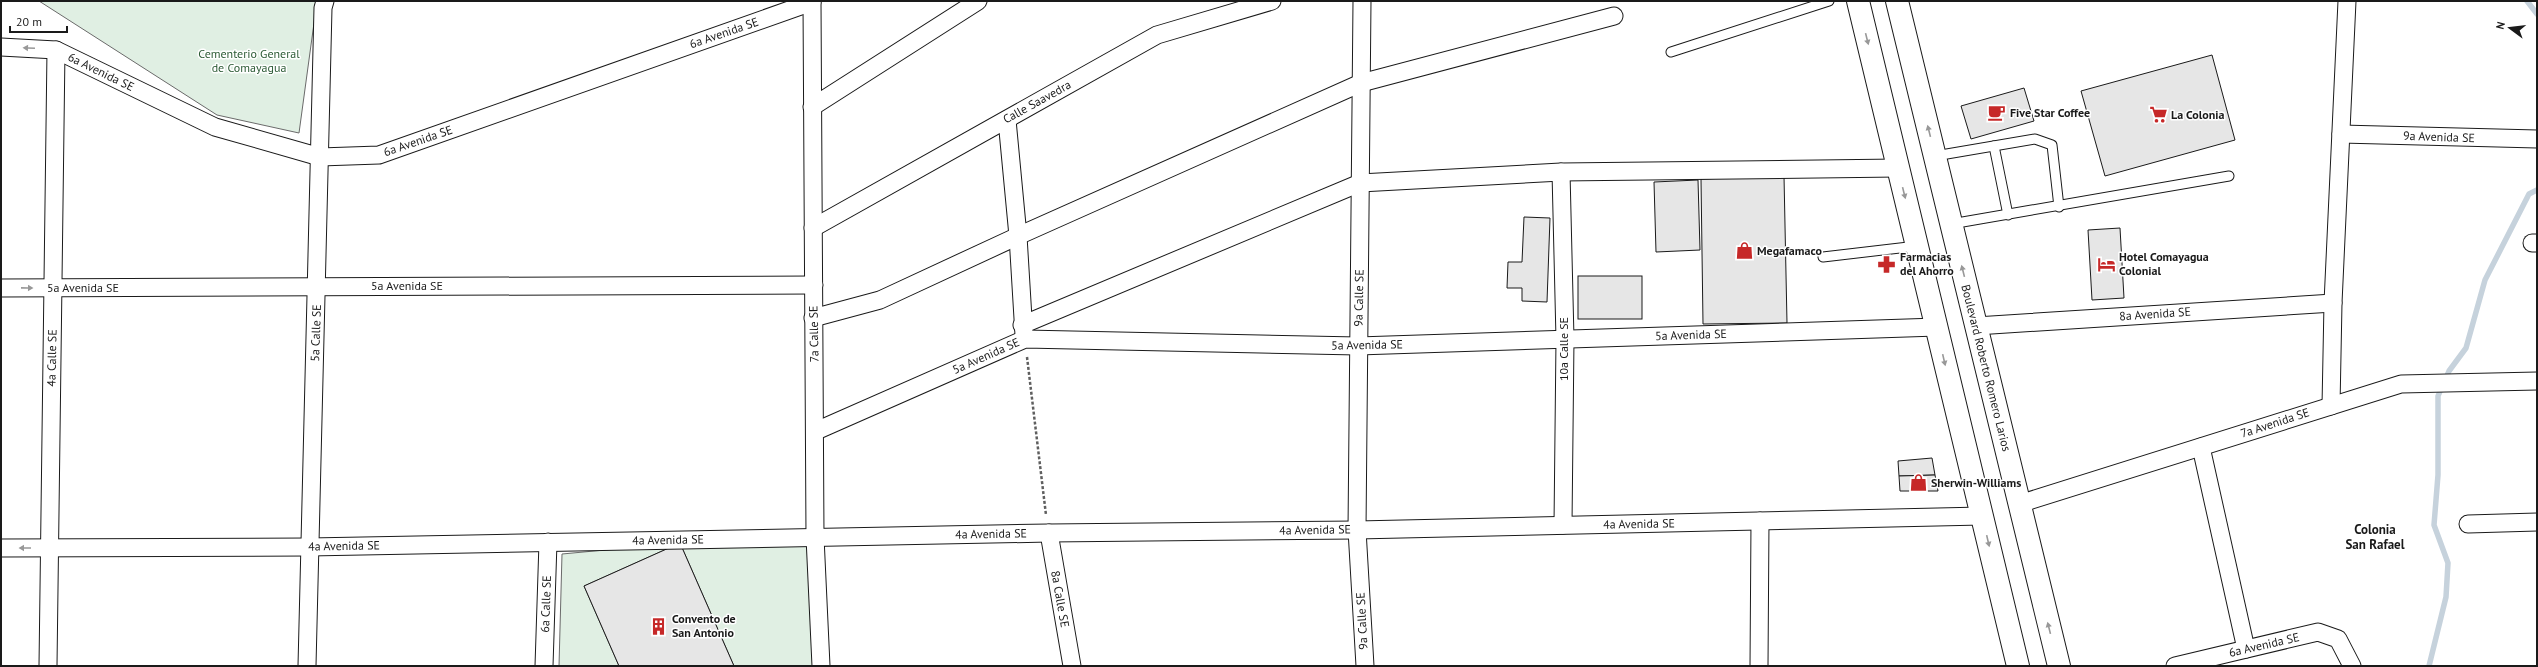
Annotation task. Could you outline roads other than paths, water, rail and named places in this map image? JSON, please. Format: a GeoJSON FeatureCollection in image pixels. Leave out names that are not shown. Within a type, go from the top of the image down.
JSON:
{"type":"FeatureCollection","features":[{"type":"Feature","properties":{"kind":"main road"},"geometry":{"type":"LineString","coordinates":[[1858,1],[2018,666]]}},
{"type":"Feature","properties":{"kind":"main road","name":"Boulevard Roberto Romero Larios"},"geometry":{"type":"LineString","coordinates":[[1897,1],[2059,666]]}},
{"type":"Feature","properties":{"kind":"street","name":"5a Calle SE"},"geometry":{"type":"LineString","coordinates":[[307,666],[309,547],[318,287],[323,8],[325,1]]}},
{"type":"Feature","properties":{"kind":"street"},"geometry":{"type":"LineString","coordinates":[[812,107],[978,1]]}},
{"type":"Feature","properties":{"kind":"street","name":"Calle Saavedra"},"geometry":{"type":"LineString","coordinates":[[813,228],[1158,35],[1272,1]]}},
{"type":"Feature","properties":{"kind":"street","name":"9a Calle SE"},"geometry":{"type":"LineString","coordinates":[[1362,1],[1357,530],[1365,666]]}},
{"type":"Feature","properties":{"kind":"street"},"geometry":{"type":"LineString","coordinates":[[2331,406],[2340,134],[2347,1]]}},
{"type":"Feature","properties":{"kind":"street","name":"6a Avenida SE"},"geometry":{"type":"LineString","coordinates":[[1,47],[56,50],[215,127],[320,157],[379,155],[812,2]]}},
{"type":"Feature","properties":{"kind":"street","name":"7a Calle SE"},"geometry":{"type":"LineString","coordinates":[[812,2],[816,431],[815,537],[820,666]]}},
{"type":"Feature","properties":{"kind":"street"},"geometry":{"type":"LineString","coordinates":[[814,318],[880,300],[1018,236],[1361,83],[1614,16]]}},
{"type":"Feature","properties":{"kind":"street","name":"4a Calle SE"},"geometry":{"type":"LineString","coordinates":[[48,666],[56,50]]}},
{"type":"Feature","properties":{"kind":"street"},"geometry":{"type":"LineString","coordinates":[[1007,120],[1018,236],[1024,332],[1360,183],[1561,172],[1898,168]]}},
{"type":"Feature","properties":{"kind":"street","name":"9a Avenida SE"},"geometry":{"type":"LineString","coordinates":[[2340,134],[2537,139]]}},
{"type":"Feature","properties":{"kind":"street","name":"10a Calle SE"},"geometry":{"type":"LineString","coordinates":[[1561,172],[1565,339],[1563,525]]}},
{"type":"Feature","properties":{"kind":"street","name":"5a Avenida SE"},"geometry":{"type":"LineString","coordinates":[[1,288],[814,285]]}},
{"type":"Feature","properties":{"kind":"street","name":"8a Avenida SE"},"geometry":{"type":"LineString","coordinates":[[1976,326],[2334,303]]}},
{"type":"Feature","properties":{"kind":"street","name":"5a Avenida SE"},"geometry":{"type":"LineString","coordinates":[[816,431],[1024,332],[1358,346],[1937,328]]}},
{"type":"Feature","properties":{"kind":"street","name":"7a Avenida SE"},"geometry":{"type":"LineString","coordinates":[[2019,504],[2401,384],[2537,381]]}},
{"type":"Feature","properties":{"kind":"street"},"geometry":{"type":"LineString","coordinates":[[2201,447],[2246,649]]}},
{"type":"Feature","properties":{"kind":"street","name":"4a Avenida SE"},"geometry":{"type":"LineString","coordinates":[[1,548],[309,547],[1049,533],[1357,530],[1982,516]]}},
{"type":"Feature","properties":{"kind":"street"},"geometry":{"type":"LineString","coordinates":[[1759,666],[1760,521]]}},
{"type":"Feature","properties":{"kind":"street"},"geometry":{"type":"LineString","coordinates":[[2468,524],[2537,522]]}},
{"type":"Feature","properties":{"kind":"street","name":"8a Calle SE"},"geometry":{"type":"LineString","coordinates":[[1049,533],[1072,666]]}},
{"type":"Feature","properties":{"kind":"street","name":"6a Calle SE"},"geometry":{"type":"LineString","coordinates":[[544,666],[548,542]]}},
{"type":"Feature","properties":{"kind":"street","name":"6a Avenida SE"},"geometry":{"type":"LineString","coordinates":[[2175,666],[2318,632],[2329,634],[2338,639],[2352,666]]}},
{"type":"Feature","properties":{"kind":"lane"},"geometry":{"type":"LineString","coordinates":[[1671,52],[1829,1]]}},
{"type":"Feature","properties":{"kind":"lane"},"geometry":{"type":"LineString","coordinates":[[1935,156],[2036,139],[2052,145],[2059,207]]}},
{"type":"Feature","properties":{"kind":"lane"},"geometry":{"type":"LineString","coordinates":[[1994,146],[2008,215]]}},
{"type":"Feature","properties":{"kind":"lane"},"geometry":{"type":"LineString","coordinates":[[1951,224],[2059,207],[2229,176]]}},
{"type":"Feature","properties":{"kind":"lane"},"geometry":{"type":"LineString","coordinates":[[1823,257],[1917,246]]}},
{"type":"Feature","properties":{"kind":"waterway"},"geometry":{"type":"LineString","coordinates":[[2527,1],[2537,14]]}},
{"type":"Feature","properties":{"kind":"waterway"},"geometry":{"type":"LineString","coordinates":[[2429,666],[2446,597],[2448,563],[2434,525],[2438,475],[2438,396],[2449,371],[2466,348],[2485,280],[2529,194],[2537,190]]}},
{"type":"Feature","properties":{"kind":"place","name":"Five Star Coffee"},"geometry":{"type":"Point","coordinates":[1997,113]}},
{"type":"Feature","properties":{"kind":"place","name":"La Colonia"},"geometry":{"type":"Point","coordinates":[2158,115]}},
{"type":"Feature","properties":{"kind":"place","name":"Megafamaco"},"geometry":{"type":"Point","coordinates":[1744,251]}},
{"type":"Feature","properties":{"kind":"place","name":"Farmacias del Ahorro"},"geometry":{"type":"Point","coordinates":[1887,264]}},
{"type":"Feature","properties":{"kind":"place","name":"Hotel Comayagua Colonial"},"geometry":{"type":"Point","coordinates":[2106,264]}},
{"type":"Feature","properties":{"kind":"place","name":"Sherwin-Williams"},"geometry":{"type":"Point","coordinates":[1918,483]}},
{"type":"Feature","properties":{"kind":"place","name":"Convento de San Antonio"},"geometry":{"type":"Point","coordinates":[659,626]}},
{"type":"Feature","properties":{"kind":"district","name":"Colonia San Rafael"},"geometry":{"type":"Point","coordinates":[2375,536]}},
{"type":"Feature","properties":{"kind":"park label","name":"Cementerio General de Comayagua"},"geometry":{"type":"Point","coordinates":[249,61]}}]}
